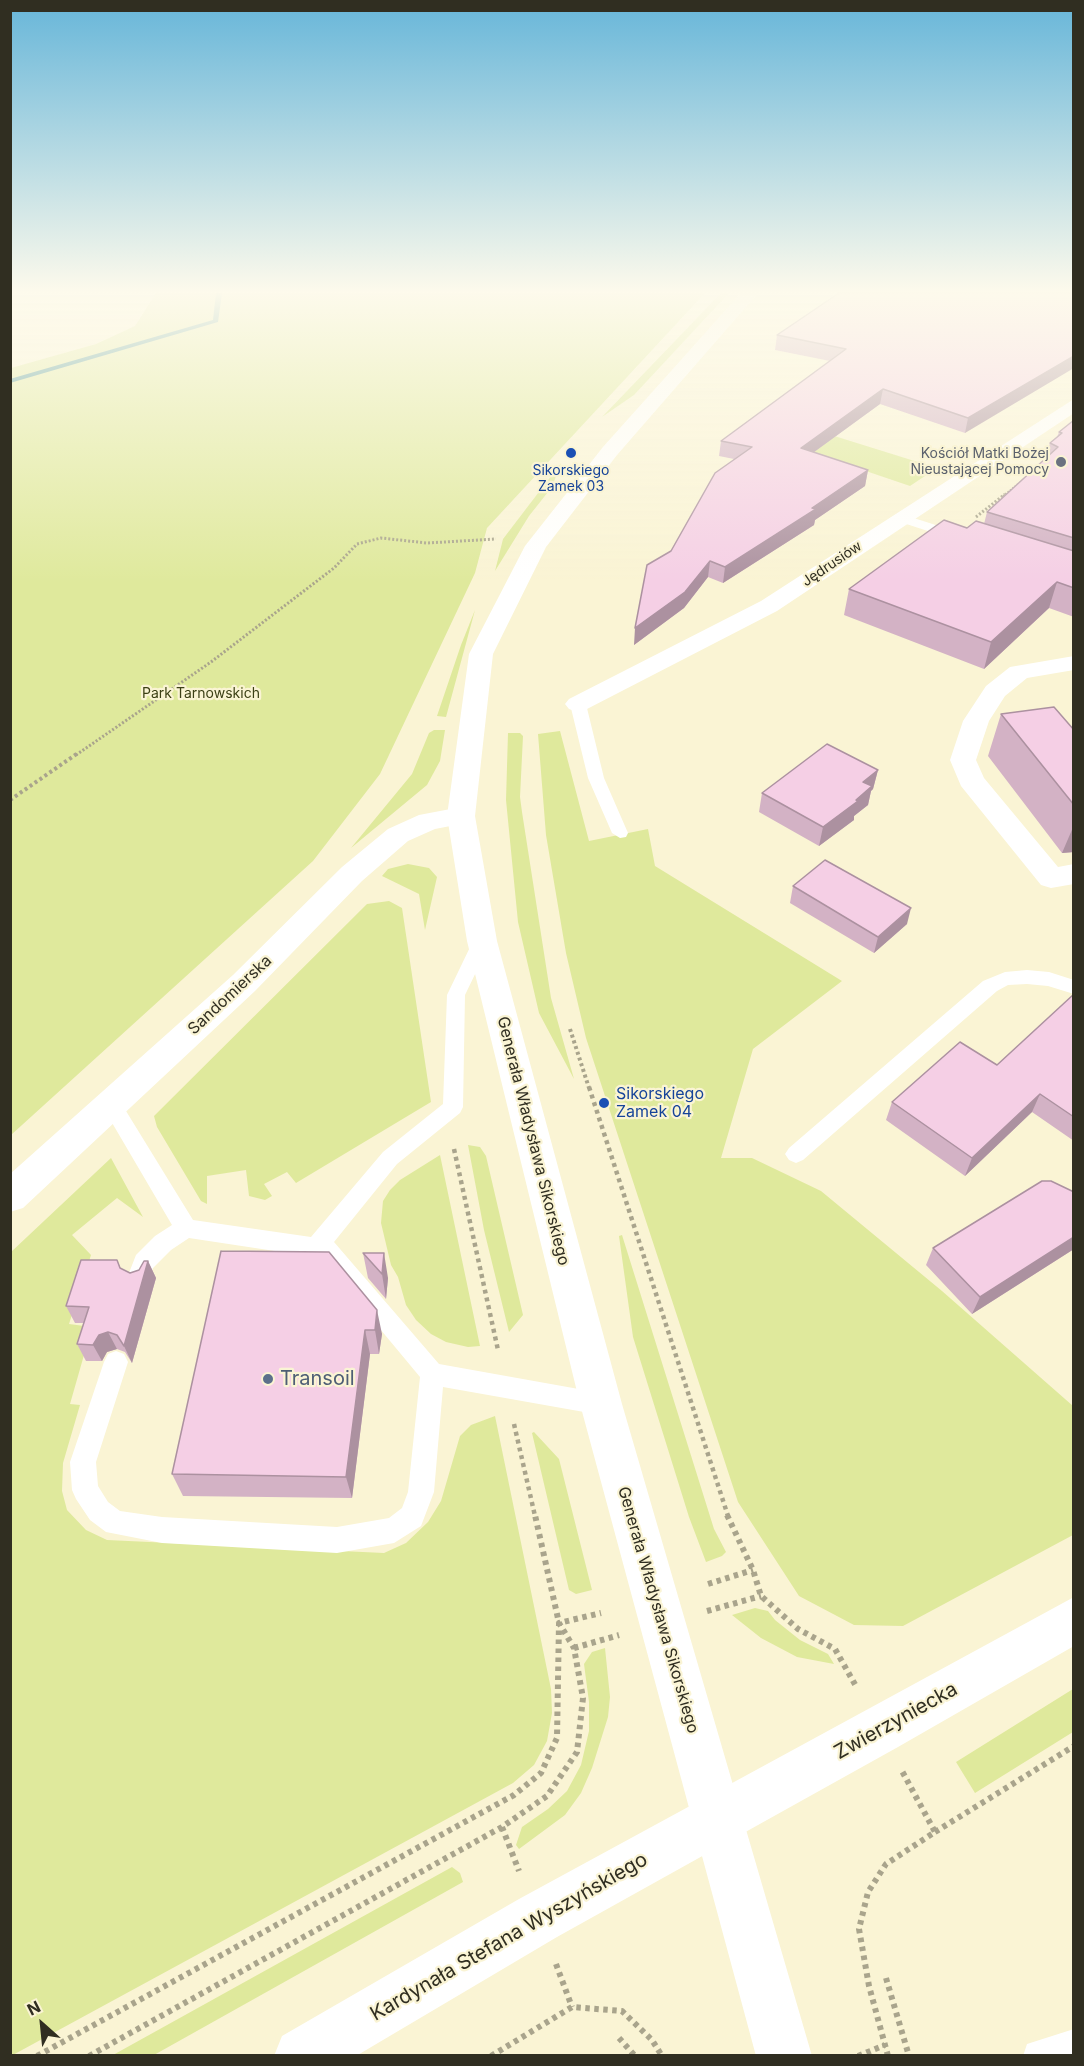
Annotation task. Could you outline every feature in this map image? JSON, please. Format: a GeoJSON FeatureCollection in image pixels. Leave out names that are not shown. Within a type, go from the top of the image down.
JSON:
{"type":"FeatureCollection","features":[{"type":"Feature","properties":{"kind":"street","name":"Generała Władysława Sikorskiego"},"geometry":{"type":"LineString","coordinates":[[665,389],[610,451],[536,546],[481,654],[461,816],[482,941],[601,1404],[784,2055]]}},
{"type":"Feature","properties":{"kind":"street","name":"Jędrusiów"},"geometry":{"type":"LineString","coordinates":[[578,704],[769,606],[1074,404]]}},
{"type":"Feature","properties":{"kind":"street"},"geometry":{"type":"LineString","coordinates":[[1074,663],[1019,672],[995,691],[976,721],[963,760],[970,780],[1051,878],[1074,874]]}},
{"type":"Feature","properties":{"kind":"street","name":"Sandomierska"},"geometry":{"type":"LineString","coordinates":[[10,1197],[244,984],[352,874],[398,835],[429,821],[461,816]]}},
{"type":"Feature","properties":{"kind":"street","name":"Zwierzyniecka"},"geometry":{"type":"LineString","coordinates":[[717,1820],[1074,1620]]}},
{"type":"Feature","properties":{"kind":"street","name":"Kardynała Stefana Wyszyńskiego"},"geometry":{"type":"LineString","coordinates":[[302,2055],[538,1918],[717,1820]]}},
{"type":"Feature","properties":{"kind":"lane"},"geometry":{"type":"LineString","coordinates":[[901,518],[975,542]]}},
{"type":"Feature","properties":{"kind":"lane"},"geometry":{"type":"LineString","coordinates":[[578,704],[596,778],[620,833]]}},
{"type":"Feature","properties":{"kind":"lane"},"geometry":{"type":"LineString","coordinates":[[317,1246],[390,1158],[453,1107],[456,995],[482,941]]}},
{"type":"Feature","properties":{"kind":"lane"},"geometry":{"type":"LineString","coordinates":[[795,1154],[990,986],[1005,979],[1027,977],[1049,979],[1074,987]]}},
{"type":"Feature","properties":{"kind":"lane"},"geometry":{"type":"LineString","coordinates":[[111,1104],[186,1228]]}},
{"type":"Feature","properties":{"kind":"lane"},"geometry":{"type":"LineString","coordinates":[[138,1278],[144,1262],[163,1243],[186,1228],[317,1246],[327,1249],[432,1374],[601,1404]]}},
{"type":"Feature","properties":{"kind":"lane"},"geometry":{"type":"LineString","coordinates":[[116,1362],[83,1462],[85,1490],[99,1511],[115,1523],[162,1530],[337,1540],[394,1530],[412,1517],[421,1492],[432,1374]]}},
{"type":"Feature","properties":{"kind":"lane"},"geometry":{"type":"LineString","coordinates":[[1039,2055],[1074,2045]]}},
{"type":"Feature","properties":{"kind":"path"},"geometry":{"type":"LineString","coordinates":[[10,800],[211,662],[334,568],[357,544],[381,538],[427,543],[496,539]]}},
{"type":"Feature","properties":{"kind":"path"},"geometry":{"type":"LineString","coordinates":[[570,1029],[732,1529],[753,1570],[762,1596],[798,1629],[835,1649],[846,1667]]}},
{"type":"Feature","properties":{"kind":"path"},"geometry":{"type":"LineString","coordinates":[[448,1113],[496,1341]]}},
{"type":"Feature","properties":{"kind":"path"},"geometry":{"type":"LineString","coordinates":[[37,2055],[514,1795],[541,1773],[557,1738],[559,1623],[512,1418]]}},
{"type":"Feature","properties":{"kind":"path"},"geometry":{"type":"LineString","coordinates":[[708,1584],[753,1570]]}},
{"type":"Feature","properties":{"kind":"path"},"geometry":{"type":"LineString","coordinates":[[721,1608],[762,1596]]}},
{"type":"Feature","properties":{"kind":"path"},"geometry":{"type":"LineString","coordinates":[[559,1623],[601,1613]]}},
{"type":"Feature","properties":{"kind":"path"},"geometry":{"type":"LineString","coordinates":[[89,2055],[502,1827],[547,1796],[577,1752],[583,1698],[574,1648],[559,1623]]}},
{"type":"Feature","properties":{"kind":"path"},"geometry":{"type":"LineString","coordinates":[[574,1648],[608,1638]]}},
{"type":"Feature","properties":{"kind":"path"},"geometry":{"type":"LineString","coordinates":[[888,2055],[868,1986],[859,1929],[868,1892],[886,1864],[1074,1746]]}},
{"type":"Feature","properties":{"kind":"path"},"geometry":{"type":"LineString","coordinates":[[910,1785],[935,1832]]}},
{"type":"Feature","properties":{"kind":"path"},"geometry":{"type":"LineString","coordinates":[[502,1827],[513,1857]]}},
{"type":"Feature","properties":{"kind":"path"},"geometry":{"type":"LineString","coordinates":[[886,1978],[909,2055]]}},
{"type":"Feature","properties":{"kind":"path"},"geometry":{"type":"LineString","coordinates":[[563,1983],[572,2007]]}},
{"type":"Feature","properties":{"kind":"path"},"geometry":{"type":"LineString","coordinates":[[491,2055],[572,2007],[622,2012],[652,2040],[662,2055]]}},
{"type":"Feature","properties":{"kind":"path"},"geometry":{"type":"LineString","coordinates":[[619,2038],[635,2055]]}},
{"type":"Feature","properties":{"kind":"path"},"geometry":{"type":"LineString","coordinates":[[858,2055],[885,2045]]}},
{"type":"Feature","properties":{"kind":"green space","name":"Park Tarnowskich"},"geometry":{"type":"Polygon","coordinates":[[[11,389],[616,389],[487,528],[475,573],[380,774],[313,861],[11,1135],[11,389]]]}},
{"type":"Feature","properties":{"kind":"green space"},"geometry":{"type":"Polygon","coordinates":[[[628,389],[639,389],[634,395],[602,417],[628,389]]]}},
{"type":"Feature","properties":{"kind":"green space"},"geometry":{"type":"Polygon","coordinates":[[[828,434],[937,468],[910,486],[804,450],[828,434]]]}},
{"type":"Feature","properties":{"kind":"green space"},"geometry":{"type":"Polygon","coordinates":[[[561,463],[552,487],[529,516],[495,571],[503,539],[561,463]]]}},
{"type":"Feature","properties":{"kind":"green space"},"geometry":{"type":"Polygon","coordinates":[[[475,610],[446,717],[437,716],[461,645],[475,610]]]}},
{"type":"Feature","properties":{"kind":"green space"},"geometry":{"type":"Polygon","coordinates":[[[434,730],[445,730],[440,761],[427,785],[351,848],[412,774],[429,733],[434,730]]]}},
{"type":"Feature","properties":{"kind":"green space"},"geometry":{"type":"Polygon","coordinates":[[[560,731],[589,841],[648,829],[655,866],[842,981],[753,1049],[721,1158],[752,1158],[821,1191],[942,1291],[1073,1406],[1073,1535],[903,1626],[854,1625],[799,1596],[738,1502],[586,1038],[566,953],[546,835],[538,734],[560,731]]]}},
{"type":"Feature","properties":{"kind":"green space"},"geometry":{"type":"Polygon","coordinates":[[[508,733],[520,733],[523,736],[520,797],[522,812],[551,998],[574,1079],[539,1013],[518,922],[506,800],[508,733]]]}},
{"type":"Feature","properties":{"kind":"green space"},"geometry":{"type":"Polygon","coordinates":[[[408,864],[429,868],[437,877],[425,930],[419,894],[382,876],[388,869],[408,864]]]}},
{"type":"Feature","properties":{"kind":"green space"},"geometry":{"type":"Polygon","coordinates":[[[389,901],[402,908],[431,1102],[296,1183],[287,1172],[264,1184],[272,1196],[265,1200],[249,1196],[246,1170],[207,1176],[207,1204],[201,1201],[157,1127],[154,1116],[367,904],[389,901]]]}},
{"type":"Feature","properties":{"kind":"green space"},"geometry":{"type":"Polygon","coordinates":[[[468,1145],[480,1147],[486,1156],[523,1315],[509,1332],[484,1230],[468,1145]]]}},
{"type":"Feature","properties":{"kind":"green space"},"geometry":{"type":"Polygon","coordinates":[[[440,1155],[480,1346],[468,1347],[446,1342],[431,1334],[416,1320],[406,1305],[398,1277],[391,1265],[381,1223],[383,1201],[390,1190],[400,1180],[440,1155]]]}},
{"type":"Feature","properties":{"kind":"green space"},"geometry":{"type":"Polygon","coordinates":[[[111,1158],[143,1217],[117,1198],[72,1235],[91,1255],[69,1324],[92,1327],[70,1404],[80,1405],[63,1463],[62,1491],[67,1510],[86,1530],[107,1540],[384,1553],[406,1543],[428,1522],[441,1501],[460,1436],[471,1425],[495,1416],[551,1689],[552,1713],[547,1741],[534,1765],[513,1783],[11,2056],[11,1252],[111,1158]]]}},
{"type":"Feature","properties":{"kind":"green space"},"geometry":{"type":"Polygon","coordinates":[[[622,1235],[714,1529],[726,1552],[706,1562],[689,1517],[633,1337],[619,1236],[622,1235]]]}},
{"type":"Feature","properties":{"kind":"green space"},"geometry":{"type":"Polygon","coordinates":[[[534,1432],[559,1459],[592,1590],[576,1594],[569,1590],[532,1433],[534,1432]]]}},
{"type":"Feature","properties":{"kind":"green space"},"geometry":{"type":"Polygon","coordinates":[[[755,1608],[768,1611],[775,1620],[800,1640],[828,1654],[834,1664],[797,1657],[761,1638],[732,1615],[755,1608]]]}},
{"type":"Feature","properties":{"kind":"green space"},"geometry":{"type":"Polygon","coordinates":[[[605,1648],[610,1697],[608,1717],[592,1768],[581,1793],[565,1815],[519,1849],[516,1845],[522,1827],[548,1809],[567,1791],[581,1765],[589,1731],[589,1702],[584,1664],[592,1652],[605,1648]]]}},
{"type":"Feature","properties":{"kind":"green space"},"geometry":{"type":"Polygon","coordinates":[[[1073,1689],[1073,1732],[975,1793],[956,1762],[1073,1689]]]}},
{"type":"Feature","properties":{"kind":"green space"},"geometry":{"type":"Polygon","coordinates":[[[452,1867],[460,1873],[463,1882],[154,2055],[113,2055],[452,1867]]]}},
{"type":"Feature","properties":{"kind":"building"},"geometry":{"type":"Polygon","coordinates":[[[791,389],[882,389],[801,448],[868,470],[812,508],[816,509],[725,567],[710,561],[685,592],[635,628],[647,565],[671,551],[715,473],[752,447],[721,441],[791,389]]]}},
{"type":"Feature","properties":{"kind":"building"},"geometry":{"type":"Polygon","coordinates":[[[884,389],[1017,389],[968,418],[884,389]]]}},
{"type":"Feature","properties":{"kind":"building"},"geometry":{"type":"Polygon","coordinates":[[[1074,420],[1074,538],[987,512],[1058,447],[1050,443],[1074,420]]]}},
{"type":"Feature","properties":{"kind":"building"},"geometry":{"type":"Polygon","coordinates":[[[944,520],[967,528],[976,521],[1074,551],[1074,588],[1057,582],[991,642],[849,589],[944,520]]]}},
{"type":"Feature","properties":{"kind":"building"},"geometry":{"type":"Polygon","coordinates":[[[1054,707],[1074,730],[1074,805],[1001,714],[1054,707]]]}},
{"type":"Feature","properties":{"kind":"building"},"geometry":{"type":"Polygon","coordinates":[[[827,744],[878,770],[863,782],[872,786],[856,800],[858,801],[823,827],[762,793],[827,744]]]}},
{"type":"Feature","properties":{"kind":"building"},"geometry":{"type":"Polygon","coordinates":[[[825,860],[911,908],[878,937],[793,886],[825,860]]]}},
{"type":"Feature","properties":{"kind":"building"},"geometry":{"type":"Polygon","coordinates":[[[1074,994],[1074,1117],[1040,1094],[972,1158],[892,1102],[960,1042],[997,1065],[1074,994]]]}},
{"type":"Feature","properties":{"kind":"building"},"geometry":{"type":"Polygon","coordinates":[[[1042,1181],[1051,1181],[1074,1192],[1074,1237],[980,1297],[933,1248],[1042,1181]]]}},
{"type":"Feature","properties":{"kind":"building"},"geometry":{"type":"Polygon","coordinates":[[[221,1251],[329,1252],[377,1310],[375,1330],[365,1330],[346,1477],[172,1474],[221,1251]]]}},
{"type":"Feature","properties":{"kind":"building"},"geometry":{"type":"Polygon","coordinates":[[[363,1253],[384,1253],[382,1274],[363,1253]]]}},
{"type":"Feature","properties":{"kind":"building"},"geometry":{"type":"Polygon","coordinates":[[[81,1260],[117,1260],[120,1268],[130,1273],[139,1270],[144,1261],[148,1261],[124,1346],[117,1335],[108,1332],[99,1335],[93,1345],[77,1344],[89,1307],[66,1306],[81,1260]]]}},
{"type":"Feature","properties":{"kind":"place","name":"Sikorskiego Zamek 03"},"geometry":{"type":"Point","coordinates":[571,453]}},
{"type":"Feature","properties":{"kind":"place","name":"Kościół Matki Bożej Nieustającej Pomocy"},"geometry":{"type":"Point","coordinates":[1061,462]}},
{"type":"Feature","properties":{"kind":"place","name":"Sikorskiego Zamek 04"},"geometry":{"type":"Point","coordinates":[604,1103]}},
{"type":"Feature","properties":{"kind":"place","name":"Transoil"},"geometry":{"type":"Point","coordinates":[268,1379]}}]}
